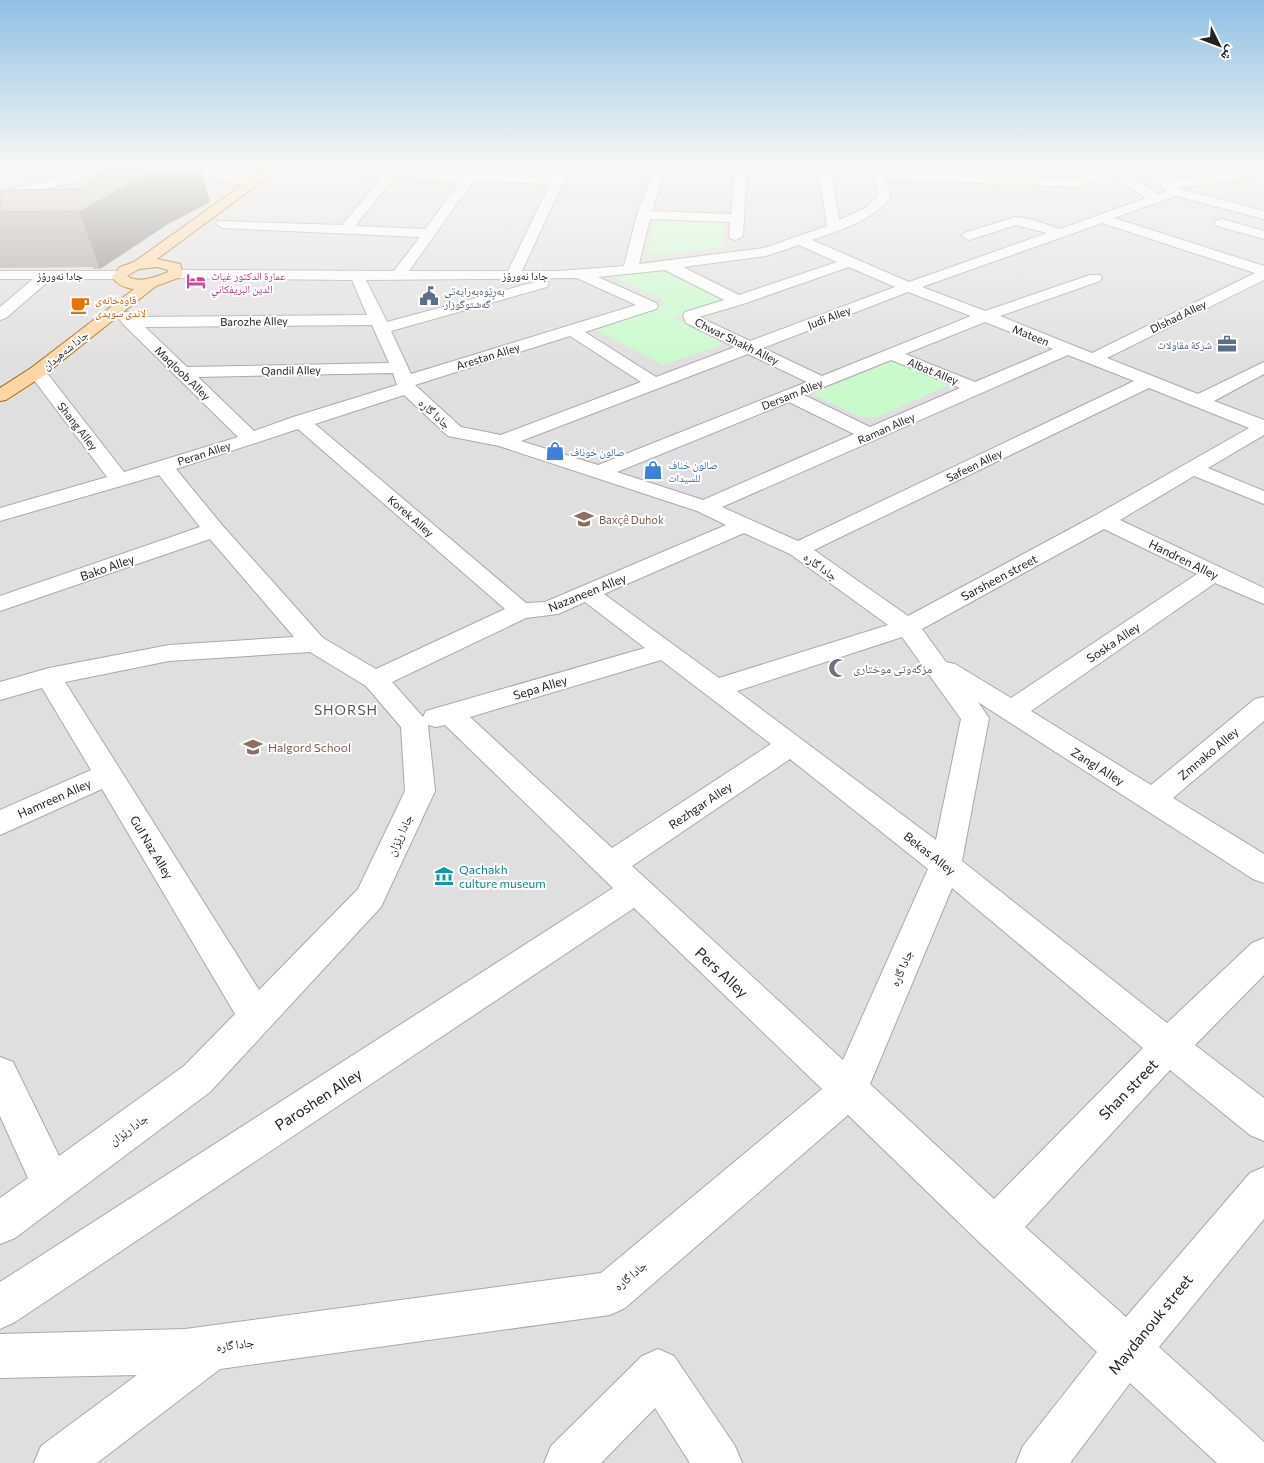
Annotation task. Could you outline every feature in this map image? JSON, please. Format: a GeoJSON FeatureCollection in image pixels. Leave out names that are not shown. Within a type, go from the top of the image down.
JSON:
{"type":"FeatureCollection","features":[{"type":"Feature","properties":{"kind":"main road"},"geometry":{"type":"LineString","coordinates":[[139,265],[184,233]]}},
{"type":"Feature","properties":{"kind":"main road"},"geometry":{"type":"LineString","coordinates":[[122,278],[136,284],[152,282],[174,269],[184,254]]}},
{"type":"Feature","properties":{"kind":"main road"},"geometry":{"type":"LineString","coordinates":[[139,265],[157,263],[174,269]]}},
{"type":"Feature","properties":{"kind":"main road","name":"جادا شەهیدان"},"geometry":{"type":"LineString","coordinates":[[113,301],[126,269],[139,265]]}},
{"type":"Feature","properties":{"kind":"main road","name":"جادا شەهیدان"},"geometry":{"type":"LineString","coordinates":[[0,396],[37,372],[113,301],[152,282]]}},
{"type":"Feature","properties":{"kind":"street"},"geometry":{"type":"LineString","coordinates":[[398,276],[429,233]]}},
{"type":"Feature","properties":{"kind":"street"},"geometry":{"type":"LineString","coordinates":[[513,275],[532,233]]}},
{"type":"Feature","properties":{"kind":"street"},"geometry":{"type":"LineString","coordinates":[[630,270],[639,233]]}},
{"type":"Feature","properties":{"kind":"street"},"geometry":{"type":"LineString","coordinates":[[734,257],[736,233]]}},
{"type":"Feature","properties":{"kind":"street","name":"جادا نەورۆز"},"geometry":{"type":"LineString","coordinates":[[174,269],[356,276],[579,274],[630,270],[766,252],[819,233]]}},
{"type":"Feature","properties":{"kind":"street"},"geometry":{"type":"LineString","coordinates":[[969,236],[977,233]]}},
{"type":"Feature","properties":{"kind":"street","name":"Judi Alley"},"geometry":{"type":"LineString","coordinates":[[503,441],[908,287],[1059,233]]}},
{"type":"Feature","properties":{"kind":"street"},"geometry":{"type":"LineString","coordinates":[[1123,233],[1128,236]]}},
{"type":"Feature","properties":{"kind":"street"},"geometry":{"type":"LineString","coordinates":[[1139,233],[1264,272]]}},
{"type":"Feature","properties":{"kind":"street","name":"Mateen"},"geometry":{"type":"LineString","coordinates":[[800,240],[908,287],[1264,427]]}},
{"type":"Feature","properties":{"kind":"street"},"geometry":{"type":"LineString","coordinates":[[667,265],[738,301],[850,262]]}},
{"type":"Feature","properties":{"kind":"street","name":"Dlshad Alley"},"geometry":{"type":"LineString","coordinates":[[1092,359],[1264,272]]}},
{"type":"Feature","properties":{"kind":"street","name":"Arestan Alley"},"geometry":{"type":"LineString","coordinates":[[404,379],[650,306],[579,274]]}},
{"type":"Feature","properties":{"kind":"street","name":"جادا نەورۆز"},"geometry":{"type":"LineString","coordinates":[[0,275],[122,278]]}},
{"type":"Feature","properties":{"kind":"street"},"geometry":{"type":"LineString","coordinates":[[0,315],[47,275]]}},
{"type":"Feature","properties":{"kind":"street","name":"Barozhe Alley"},"geometry":{"type":"LineString","coordinates":[[130,322],[379,324],[536,287],[559,275]]}},
{"type":"Feature","properties":{"kind":"street","name":"جادا گارە"},"geometry":{"type":"LineString","coordinates":[[0,1356],[185,1350],[610,1292],[848,1091],[946,865],[975,718],[907,627],[798,550],[704,507],[503,441],[455,432],[404,379],[356,276]]}},
{"type":"Feature","properties":{"kind":"street","name":"Dersam Alley"},"geometry":{"type":"LineString","coordinates":[[599,472],[985,316],[1095,278]]}},
{"type":"Feature","properties":{"kind":"street","name":"Maqloob Alley"},"geometry":{"type":"LineString","coordinates":[[113,301],[130,322],[250,438]]}},
{"type":"Feature","properties":{"kind":"street","name":"Chwar Shakh Alley"},"geometry":{"type":"LineString","coordinates":[[738,301],[691,315],[692,320],[822,382]]}},
{"type":"Feature","properties":{"kind":"street"},"geometry":{"type":"LineString","coordinates":[[571,330],[654,383]]}},
{"type":"Feature","properties":{"kind":"street","name":"Raman Alley"},"geometry":{"type":"LineString","coordinates":[[704,507],[872,435],[975,388],[1068,350]]}},
{"type":"Feature","properties":{"kind":"street","name":"Albat Alley"},"geometry":{"type":"LineString","coordinates":[[890,354],[975,388]]}},
{"type":"Feature","properties":{"kind":"street"},"geometry":{"type":"LineString","coordinates":[[1199,401],[1264,366]]}},
{"type":"Feature","properties":{"kind":"street","name":"Shang Alley"},"geometry":{"type":"LineString","coordinates":[[37,372],[120,480]]}},
{"type":"Feature","properties":{"kind":"street","name":"Qandil Alley"},"geometry":{"type":"LineString","coordinates":[[182,372],[404,379]]}},
{"type":"Feature","properties":{"kind":"street","name":"Peran Alley"},"geometry":{"type":"LineString","coordinates":[[0,515],[163,467],[250,438],[300,421],[404,379]]}},
{"type":"Feature","properties":{"kind":"street","name":"Safeen Alley"},"geometry":{"type":"LineString","coordinates":[[798,550],[1149,381]]}},
{"type":"Feature","properties":{"kind":"street"},"geometry":{"type":"LineString","coordinates":[[789,395],[872,435]]}},
{"type":"Feature","properties":{"kind":"street","name":"Korek Alley"},"geometry":{"type":"LineString","coordinates":[[300,421],[521,611]]}},
{"type":"Feature","properties":{"kind":"street","name":"Sarsheen street"},"geometry":{"type":"LineString","coordinates":[[716,688],[907,627],[1104,520],[1264,427]]}},
{"type":"Feature","properties":{"kind":"street"},"geometry":{"type":"LineString","coordinates":[[163,467],[214,530],[314,644],[375,680],[414,725]]}},
{"type":"Feature","properties":{"kind":"street"},"geometry":{"type":"LineString","coordinates":[[1194,468],[1264,498]]}},
{"type":"Feature","properties":{"kind":"street","name":"Handren Alley"},"geometry":{"type":"LineString","coordinates":[[1104,520],[1264,597]]}},
{"type":"Feature","properties":{"kind":"street","name":"Nazaneen Alley"},"geometry":{"type":"LineString","coordinates":[[375,680],[521,611],[549,609],[588,594],[744,525]]}},
{"type":"Feature","properties":{"kind":"street","name":"Bako Alley"},"geometry":{"type":"LineString","coordinates":[[0,604],[214,530]]}},
{"type":"Feature","properties":{"kind":"street","name":"Soska Alley"},"geometry":{"type":"LineString","coordinates":[[1011,711],[1214,573]]}},
{"type":"Feature","properties":{"kind":"street","name":"Bekas Alley"},"geometry":{"type":"LineString","coordinates":[[588,594],[716,688],[946,865],[1168,1047],[1264,1122]]}},
{"type":"Feature","properties":{"kind":"street"},"geometry":{"type":"LineString","coordinates":[[0,691],[49,677],[169,653],[314,644]]}},
{"type":"Feature","properties":{"kind":"street","name":"Sepa Alley"},"geometry":{"type":"LineString","coordinates":[[414,725],[665,650]]}},
{"type":"Feature","properties":{"kind":"street","name":"Zangl Alley"},"geometry":{"type":"LineString","coordinates":[[933,662],[1264,870]]}},
{"type":"Feature","properties":{"kind":"street","name":"Gul Naz Alley"},"geometry":{"type":"LineString","coordinates":[[49,677],[256,1017]]}},
{"type":"Feature","properties":{"kind":"street","name":"Zmnako Alley"},"geometry":{"type":"LineString","coordinates":[[1152,800],[1264,706]]}},
{"type":"Feature","properties":{"kind":"street","name":"Pers Alley"},"geometry":{"type":"LineString","coordinates":[[450,714],[848,1091],[1252,1463]]}},
{"type":"Feature","properties":{"kind":"street","name":"جادا رێزان"},"geometry":{"type":"LineString","coordinates":[[0,1224],[197,1079],[370,898],[420,790],[414,725]]}},
{"type":"Feature","properties":{"kind":"street","name":"Rezhgar Alley"},"geometry":{"type":"LineString","coordinates":[[610,865],[790,745]]}},
{"type":"Feature","properties":{"kind":"street","name":"Hamreen Alley"},"geometry":{"type":"LineString","coordinates":[[0,823],[108,774]]}},
{"type":"Feature","properties":{"kind":"street","name":"Paroshen Alley"},"geometry":{"type":"LineString","coordinates":[[0,1307],[636,890]]}},
{"type":"Feature","properties":{"kind":"street","name":"Shan street"},"geometry":{"type":"LineString","coordinates":[[995,1228],[1168,1047],[1264,953]]}},
{"type":"Feature","properties":{"kind":"street"},"geometry":{"type":"LineString","coordinates":[[0,1075],[52,1185]]}},
{"type":"Feature","properties":{"kind":"street","name":"Maydanouk street"},"geometry":{"type":"LineString","coordinates":[[1040,1463],[1128,1349],[1264,1187]]}},
{"type":"Feature","properties":{"kind":"street"},"geometry":{"type":"LineString","coordinates":[[58,1463],[212,1347]]}},
{"type":"Feature","properties":{"kind":"street"},"geometry":{"type":"LineString","coordinates":[[568,1463],[658,1372],[718,1463]]}},
{"type":"Feature","properties":{"kind":"shaded area"},"geometry":{"type":"Polygon","coordinates":[[[0,233],[1264,233],[1264,1463],[0,1463],[0,233]]]}},
{"type":"Feature","properties":{"kind":"green space"},"geometry":{"type":"Polygon","coordinates":[[[652,233],[724,233],[723,247],[646,256],[652,233]]]}},
{"type":"Feature","properties":{"kind":"green space"},"geometry":{"type":"Polygon","coordinates":[[[667,271],[726,300],[673,317],[724,344],[663,365],[592,328],[661,306],[663,303],[661,299],[611,276],[667,271]]]}},
{"type":"Feature","properties":{"kind":"green space"},"geometry":{"type":"Polygon","coordinates":[[[895,360],[951,384],[878,417],[862,417],[812,394],[895,360]]]}},
{"type":"Feature","properties":{"kind":"place","name":"عمارة الدكتور غياث الدين البريفكاني"},"geometry":{"type":"Point","coordinates":[196,281]}},
{"type":"Feature","properties":{"kind":"place","name":"بەڕێوەبەرایەتی گەشتوگوزار"},"geometry":{"type":"Point","coordinates":[429,296]}},
{"type":"Feature","properties":{"kind":"place","name":"قاوەخانەی لاندی سویدی"},"geometry":{"type":"Point","coordinates":[80,305]}},
{"type":"Feature","properties":{"kind":"place","name":"شركة مقاولات"},"geometry":{"type":"Point","coordinates":[1227,344]}},
{"type":"Feature","properties":{"kind":"place","name":"صالون خوناف"},"geometry":{"type":"Point","coordinates":[555,451]}},
{"type":"Feature","properties":{"kind":"place","name":"صالون خناف للسيدات"},"geometry":{"type":"Point","coordinates":[653,470]}},
{"type":"Feature","properties":{"kind":"place","name":"Baxçê Duhok"},"geometry":{"type":"Point","coordinates":[584,519]}},
{"type":"Feature","properties":{"kind":"place","name":"مزگەوتی موختاری"},"geometry":{"type":"Point","coordinates":[838,668]}},
{"type":"Feature","properties":{"kind":"place","name":"Halgord School"},"geometry":{"type":"Point","coordinates":[253,747]}},
{"type":"Feature","properties":{"kind":"place","name":"Qachakh culture museum"},"geometry":{"type":"Point","coordinates":[444,876]}},
{"type":"Feature","properties":{"kind":"district","name":"SHORSH"},"geometry":{"type":"Point","coordinates":[346,709]}}]}
